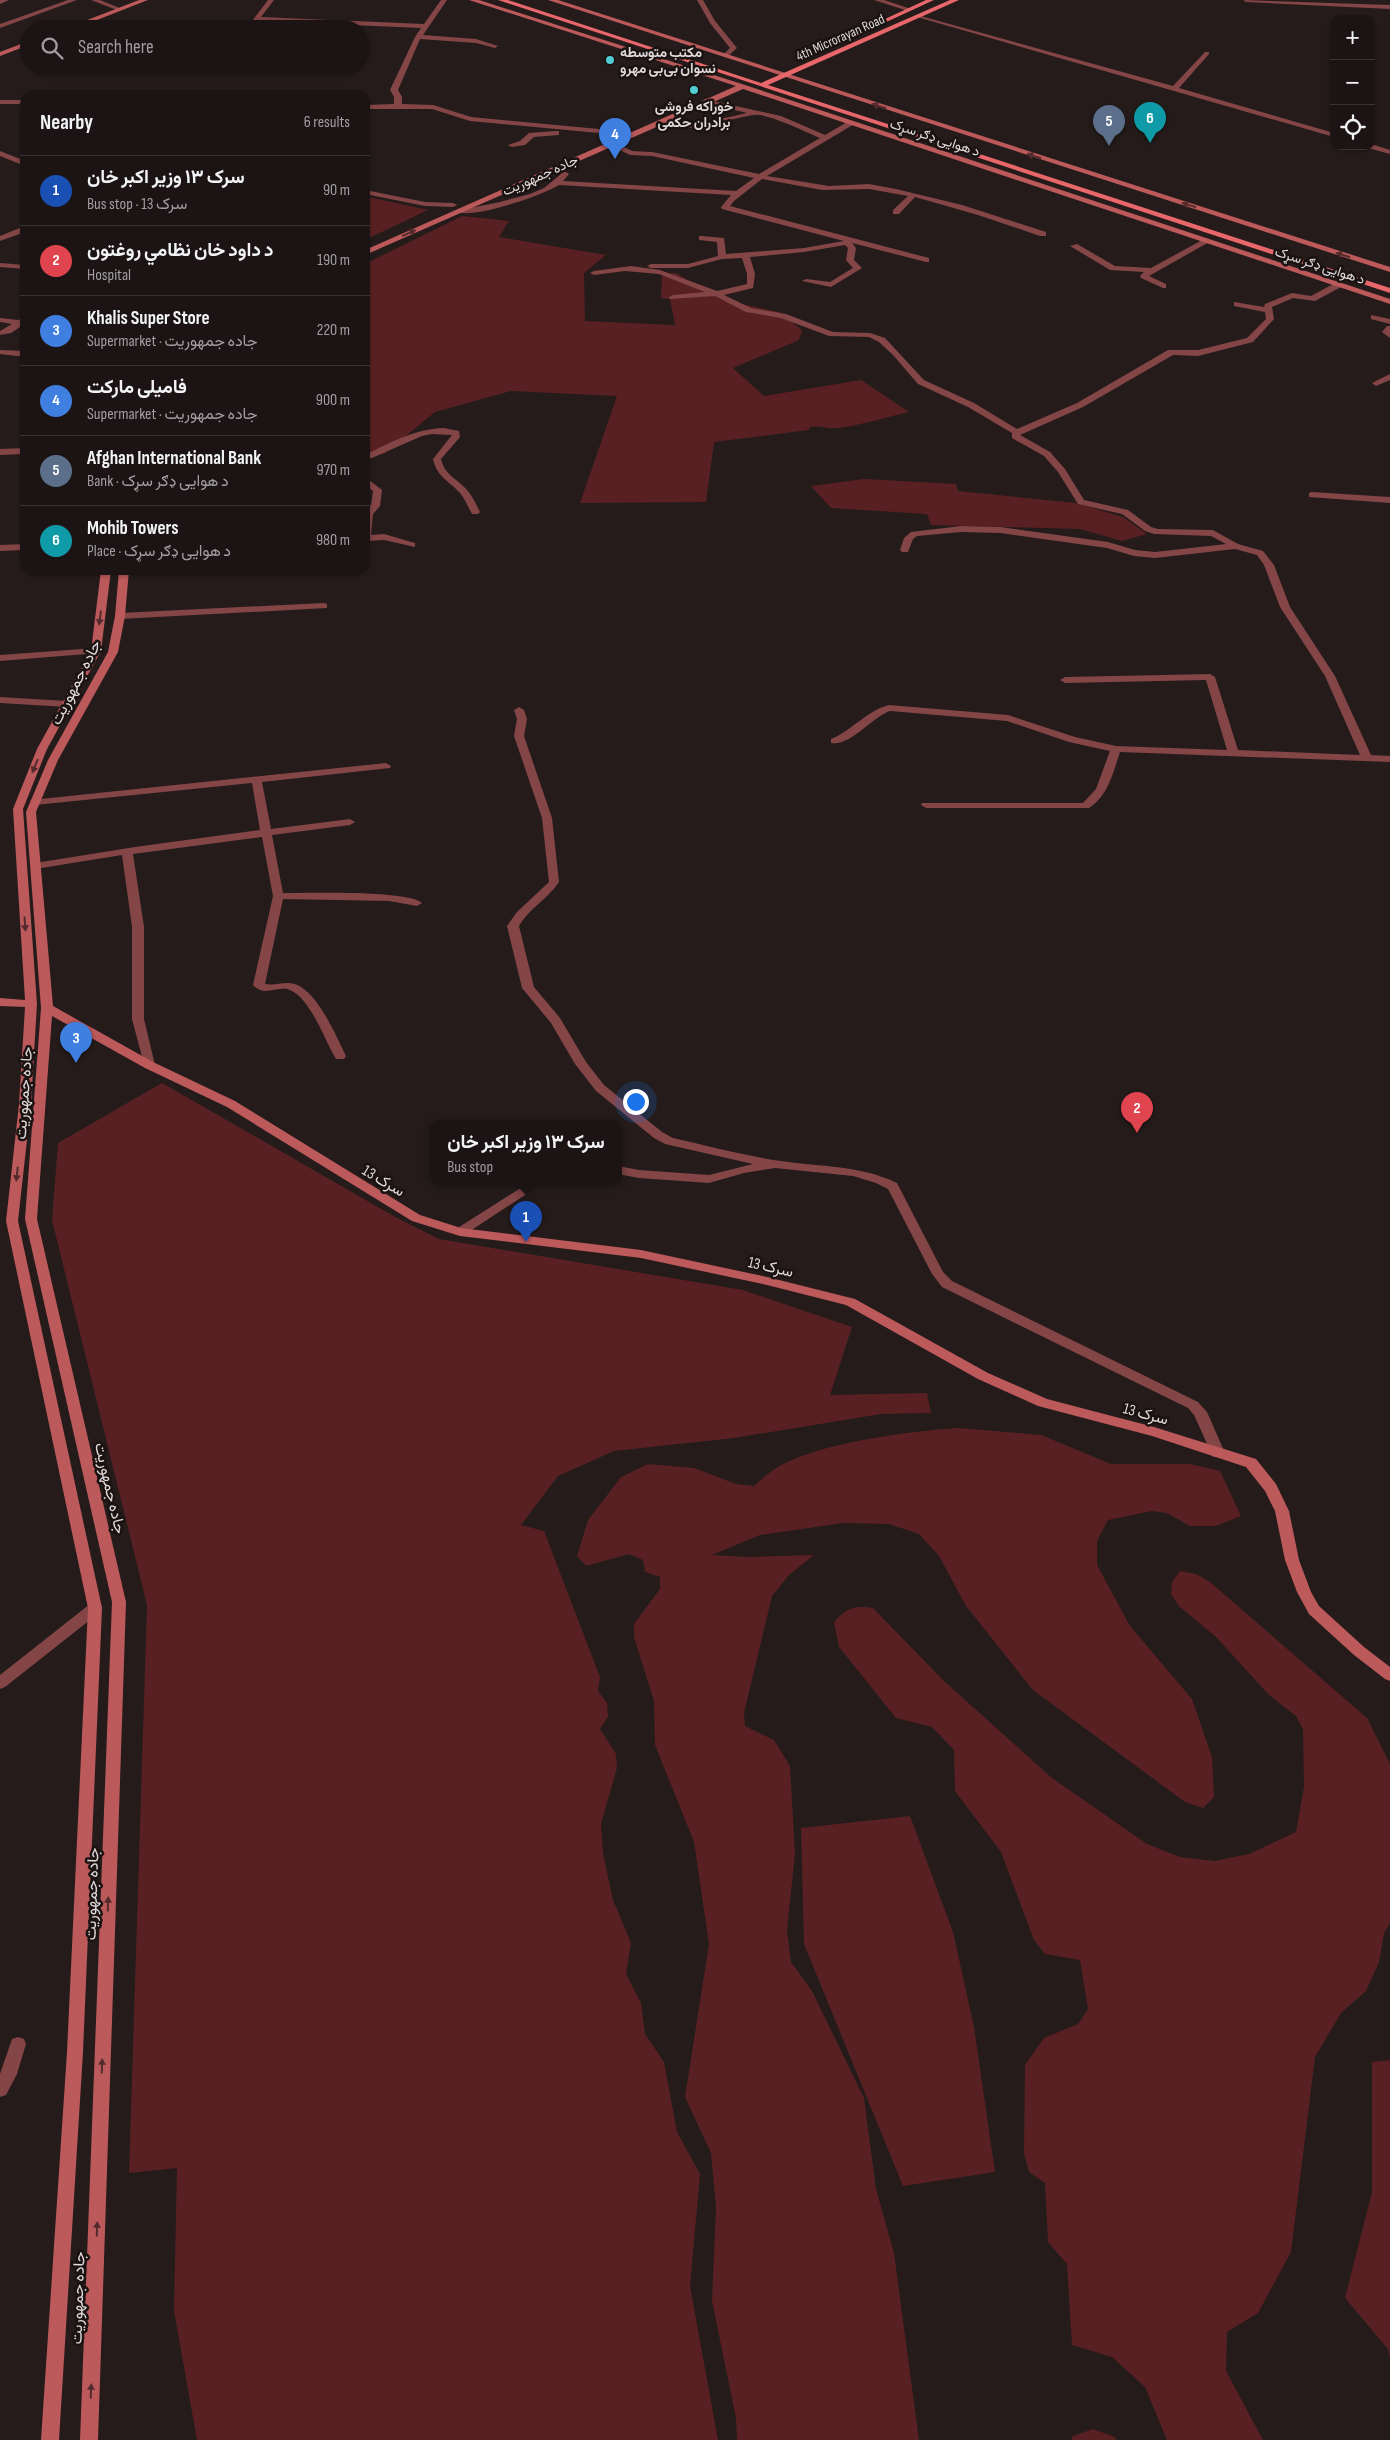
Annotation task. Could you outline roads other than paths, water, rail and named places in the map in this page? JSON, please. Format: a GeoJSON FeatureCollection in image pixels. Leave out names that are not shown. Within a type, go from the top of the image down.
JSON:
{"type":"FeatureCollection","features":[{"type":"Feature","properties":{"kind":"main road"},"geometry":{"type":"LineString","coordinates":[[90,20],[145,0]]}},
{"type":"Feature","properties":{"kind":"main road","name":"د هوایی ډګر سړک"},"geometry":{"type":"LineString","coordinates":[[472,0],[743,86],[1390,302]]}},
{"type":"Feature","properties":{"kind":"main road"},"geometry":{"type":"LineString","coordinates":[[501,0],[750,81],[772,81],[1390,283]]}},
{"type":"Feature","properties":{"kind":"main road"},"geometry":{"type":"LineString","coordinates":[[523,0],[1390,291]]}},
{"type":"Feature","properties":{"kind":"main road","name":"د هوایی ډګر سړک"},"geometry":{"type":"LineString","coordinates":[[551,0],[1390,270]]}},
{"type":"Feature","properties":{"kind":"main road","name":"4th Microrayan Road"},"geometry":{"type":"LineString","coordinates":[[762,81],[774,72],[931,0]]}},
{"type":"Feature","properties":{"kind":"main road","name":"4th Microrayan Road"},"geometry":{"type":"LineString","coordinates":[[772,81],[956,0]]}},
{"type":"Feature","properties":{"kind":"main road"},"geometry":{"type":"LineString","coordinates":[[0,54],[20,46]]}},
{"type":"Feature","properties":{"kind":"main road","name":"جاده جمهوریت"},"geometry":{"type":"LineString","coordinates":[[370,251],[456,208],[733,83]]}},
{"type":"Feature","properties":{"kind":"main road","name":"جاده جمهوریت"},"geometry":{"type":"LineString","coordinates":[[370,243],[557,168],[743,86]]}},
{"type":"Feature","properties":{"kind":"main road","name":"جاده جمهوریت"},"geometry":{"type":"LineString","coordinates":[[50,2440],[75,2052],[95,1608],[12,1221],[25,1104],[31,1004],[20,869],[18,809],[42,749],[96,651],[105,575]]}},
{"type":"Feature","properties":{"kind":"main road","name":"جاده جمهوریت"},"geometry":{"type":"LineString","coordinates":[[89,2440],[119,1602],[32,1219],[48,1008],[31,812],[53,760],[113,652],[120,616],[124,575]]}},
{"type":"Feature","properties":{"kind":"main road"},"geometry":{"type":"LineString","coordinates":[[20,869],[35,868]]}},
{"type":"Feature","properties":{"kind":"main road"},"geometry":{"type":"LineString","coordinates":[[0,1002],[31,1004]]}},
{"type":"Feature","properties":{"kind":"main road","name":"سرک 13"},"geometry":{"type":"LineString","coordinates":[[48,1008],[148,1065],[231,1104],[416,1218],[460,1232],[640,1254],[767,1280],[850,1302],[983,1376],[1043,1403],[1154,1432],[1251,1463],[1271,1488],[1282,1511],[1292,1560],[1304,1592],[1314,1610],[1359,1651],[1390,1675]]}},
{"type":"Feature","properties":{"kind":"street"},"geometry":{"type":"LineString","coordinates":[[0,2],[6,0]]}},
{"type":"Feature","properties":{"kind":"street"},"geometry":{"type":"LineString","coordinates":[[0,26],[74,0]]}},
{"type":"Feature","properties":{"kind":"street"},"geometry":{"type":"LineString","coordinates":[[94,0],[119,9]]}},
{"type":"Feature","properties":{"kind":"street"},"geometry":{"type":"LineString","coordinates":[[256,19],[271,0]]}},
{"type":"Feature","properties":{"kind":"street"},"geometry":{"type":"LineString","coordinates":[[398,106],[398,97],[394,90],[418,37],[444,0]]}},
{"type":"Feature","properties":{"kind":"street"},"geometry":{"type":"LineString","coordinates":[[700,0],[712,22],[734,48],[725,56]]}},
{"type":"Feature","properties":{"kind":"street"},"geometry":{"type":"LineString","coordinates":[[877,0],[908,9]]}},
{"type":"Feature","properties":{"kind":"street"},"geometry":{"type":"LineString","coordinates":[[1246,0],[1354,3],[1390,7]]}},
{"type":"Feature","properties":{"kind":"street"},"geometry":{"type":"LineString","coordinates":[[919,16],[1330,134]]}},
{"type":"Feature","properties":{"kind":"street"},"geometry":{"type":"LineString","coordinates":[[256,19],[280,20]]}},
{"type":"Feature","properties":{"kind":"street"},"geometry":{"type":"LineString","coordinates":[[370,24],[425,26]]}},
{"type":"Feature","properties":{"kind":"street"},"geometry":{"type":"LineString","coordinates":[[418,37],[476,42],[495,46]]}},
{"type":"Feature","properties":{"kind":"street"},"geometry":{"type":"LineString","coordinates":[[1175,88],[1207,53]]}},
{"type":"Feature","properties":{"kind":"street"},"geometry":{"type":"LineString","coordinates":[[708,101],[753,114],[778,118],[825,137]]}},
{"type":"Feature","properties":{"kind":"street"},"geometry":{"type":"LineString","coordinates":[[0,102],[20,102]]}},
{"type":"Feature","properties":{"kind":"street"},"geometry":{"type":"LineString","coordinates":[[370,108],[433,107],[470,119],[620,133]]}},
{"type":"Feature","properties":{"kind":"street"},"geometry":{"type":"LineString","coordinates":[[659,123],[679,127],[729,120],[753,114]]}},
{"type":"Feature","properties":{"kind":"street"},"geometry":{"type":"LineString","coordinates":[[852,123],[825,137],[737,193],[725,207],[926,260]]}},
{"type":"Feature","properties":{"kind":"street"},"geometry":{"type":"LineString","coordinates":[[512,145],[522,143],[532,135],[583,130]]}},
{"type":"Feature","properties":{"kind":"street"},"geometry":{"type":"LineString","coordinates":[[612,143],[630,153],[652,154],[828,189],[874,187],[913,195],[985,215],[1043,234]]}},
{"type":"Feature","properties":{"kind":"street"},"geometry":{"type":"LineString","coordinates":[[1375,147],[1390,152]]}},
{"type":"Feature","properties":{"kind":"street"},"geometry":{"type":"LineString","coordinates":[[0,154],[20,162]]}},
{"type":"Feature","properties":{"kind":"street"},"geometry":{"type":"LineString","coordinates":[[557,168],[565,174],[561,183]]}},
{"type":"Feature","properties":{"kind":"street"},"geometry":{"type":"LineString","coordinates":[[370,193],[456,208],[492,207],[527,197],[561,183],[737,193]]}},
{"type":"Feature","properties":{"kind":"street"},"geometry":{"type":"LineString","coordinates":[[896,212],[913,195]]}},
{"type":"Feature","properties":{"kind":"street"},"geometry":{"type":"LineString","coordinates":[[0,239],[20,231]]}},
{"type":"Feature","properties":{"kind":"street"},"geometry":{"type":"LineString","coordinates":[[702,238],[721,240],[722,257]]}},
{"type":"Feature","properties":{"kind":"street"},"geometry":{"type":"LineString","coordinates":[[594,273],[625,268],[688,266],[722,257],[804,250],[856,240]]}},
{"type":"Feature","properties":{"kind":"street"},"geometry":{"type":"LineString","coordinates":[[1163,286],[1144,276],[1207,241]]}},
{"type":"Feature","properties":{"kind":"street"},"geometry":{"type":"LineString","coordinates":[[806,281],[831,285],[858,268],[850,260],[852,246],[847,242]]}},
{"type":"Feature","properties":{"kind":"street"},"geometry":{"type":"LineString","coordinates":[[1074,246],[1113,268],[1152,270]]}},
{"type":"Feature","properties":{"kind":"street"},"geometry":{"type":"LineString","coordinates":[[673,297],[716,294],[750,286],[753,280],[752,274],[744,254]]}},
{"type":"Feature","properties":{"kind":"street"},"geometry":{"type":"LineString","coordinates":[[0,264],[20,266]]}},
{"type":"Feature","properties":{"kind":"street"},"geometry":{"type":"LineString","coordinates":[[625,268],[660,272],[716,294],[749,310],[783,316],[832,334],[870,335],[882,340],[921,382],[971,404],[1017,432]]}},
{"type":"Feature","properties":{"kind":"street"},"geometry":{"type":"LineString","coordinates":[[1017,432],[1080,405],[1171,352],[1198,353],[1250,340],[1270,319],[1268,306],[1292,295],[1312,299],[1338,285]]}},
{"type":"Feature","properties":{"kind":"street"},"geometry":{"type":"LineString","coordinates":[[1237,304],[1268,310]]}},
{"type":"Feature","properties":{"kind":"street"},"geometry":{"type":"LineString","coordinates":[[1374,316],[1390,322]]}},
{"type":"Feature","properties":{"kind":"street"},"geometry":{"type":"LineString","coordinates":[[0,320],[20,321]]}},
{"type":"Feature","properties":{"kind":"street"},"geometry":{"type":"LineString","coordinates":[[0,333],[8,331],[20,322]]}},
{"type":"Feature","properties":{"kind":"street"},"geometry":{"type":"LineString","coordinates":[[1390,328],[1386,332],[1390,336]]}},
{"type":"Feature","properties":{"kind":"street"},"geometry":{"type":"LineString","coordinates":[[0,352],[20,354]]}},
{"type":"Feature","properties":{"kind":"street"},"geometry":{"type":"LineString","coordinates":[[1376,383],[1390,377]]}},
{"type":"Feature","properties":{"kind":"street"},"geometry":{"type":"LineString","coordinates":[[370,456],[424,432],[443,431],[456,433],[456,437],[437,459],[438,468],[453,485],[465,492],[475,512]]}},
{"type":"Feature","properties":{"kind":"street"},"geometry":{"type":"LineString","coordinates":[[1017,432],[1015,436],[1047,454],[1062,471],[1081,502],[1125,512],[1148,529],[1157,532],[1213,533],[1235,546],[1260,553],[1269,565],[1285,607],[1330,676],[1367,758]]}},
{"type":"Feature","properties":{"kind":"street"},"geometry":{"type":"LineString","coordinates":[[0,452],[20,451]]}},
{"type":"Feature","properties":{"kind":"street"},"geometry":{"type":"LineString","coordinates":[[370,484],[378,490],[375,506],[370,512]]}},
{"type":"Feature","properties":{"kind":"street"},"geometry":{"type":"LineString","coordinates":[[1312,495],[1390,500]]}},
{"type":"Feature","properties":{"kind":"street"},"geometry":{"type":"LineString","coordinates":[[905,550],[909,538],[914,534],[962,529],[1000,530],[1108,545],[1134,553],[1155,555],[1235,546]]}},
{"type":"Feature","properties":{"kind":"street"},"geometry":{"type":"LineString","coordinates":[[370,538],[384,537],[412,545]]}},
{"type":"Feature","properties":{"kind":"street"},"geometry":{"type":"LineString","coordinates":[[0,548],[20,547]]}},
{"type":"Feature","properties":{"kind":"street"},"geometry":{"type":"LineString","coordinates":[[120,616],[324,606]]}},
{"type":"Feature","properties":{"kind":"street"},"geometry":{"type":"LineString","coordinates":[[0,658],[96,651]]}},
{"type":"Feature","properties":{"kind":"street"},"geometry":{"type":"LineString","coordinates":[[1065,680],[1210,677],[1233,752]]}},
{"type":"Feature","properties":{"kind":"street"},"geometry":{"type":"LineString","coordinates":[[0,700],[67,704]]}},
{"type":"Feature","properties":{"kind":"street"},"geometry":{"type":"LineString","coordinates":[[835,741],[844,738],[878,710],[889,708],[1008,718],[1073,740],[1116,749],[1390,759]]}},
{"type":"Feature","properties":{"kind":"street"},"geometry":{"type":"LineString","coordinates":[[519,710],[522,720],[519,736],[547,818],[554,882],[548,891],[517,918],[513,926],[528,988],[556,1021],[581,1064],[600,1088],[668,1141],[780,1164],[854,1173],[879,1178],[893,1186],[938,1274],[947,1284],[1193,1405],[1200,1412],[1218,1452]]}},
{"type":"Feature","properties":{"kind":"street"},"geometry":{"type":"LineString","coordinates":[[926,805],[1085,806],[1091,804],[1105,780],[1116,749]]}},
{"type":"Feature","properties":{"kind":"street"},"geometry":{"type":"LineString","coordinates":[[35,802],[386,766]]}},
{"type":"Feature","properties":{"kind":"street"},"geometry":{"type":"LineString","coordinates":[[256,779],[268,833],[278,896],[259,985],[264,988],[295,988],[315,1009],[340,1056]]}},
{"type":"Feature","properties":{"kind":"street"},"geometry":{"type":"LineString","coordinates":[[35,868],[127,852],[350,822]]}},
{"type":"Feature","properties":{"kind":"street"},"geometry":{"type":"LineString","coordinates":[[127,852],[138,927],[138,1019],[148,1065]]}},
{"type":"Feature","properties":{"kind":"street"},"geometry":{"type":"LineString","coordinates":[[278,896],[388,898],[417,903]]}},
{"type":"Feature","properties":{"kind":"street"},"geometry":{"type":"LineString","coordinates":[[622,1171],[639,1174],[709,1179],[744,1170],[780,1164]]}},
{"type":"Feature","properties":{"kind":"street"},"geometry":{"type":"LineString","coordinates":[[460,1232],[524,1190]]}},
{"type":"Feature","properties":{"kind":"street"},"geometry":{"type":"LineString","coordinates":[[0,1683],[95,1608]]}},
{"type":"Feature","properties":{"kind":"street"},"geometry":{"type":"LineString","coordinates":[[0,2090],[8,2074],[18,2044]]}},
{"type":"Feature","properties":{"kind":"place","name":"مکتب متوسطه نسوان بی‌بی مهرو"},"geometry":{"type":"Point","coordinates":[610,60]}},
{"type":"Feature","properties":{"kind":"place","name":"خوراکه فروشی برادران حکمی"},"geometry":{"type":"Point","coordinates":[694,90]}},
{"type":"Feature","properties":{"kind":"place","name":"Mohib Towers"},"geometry":{"type":"Point","coordinates":[1150,143]}},
{"type":"Feature","properties":{"kind":"place","name":"Afghan International Bank"},"geometry":{"type":"Point","coordinates":[1109,146]}},
{"type":"Feature","properties":{"kind":"place","name":"فامیلی مارکت"},"geometry":{"type":"Point","coordinates":[615,159]}},
{"type":"Feature","properties":{"kind":"place","name":"Khalis Super Store"},"geometry":{"type":"Point","coordinates":[76,1063]}},
{"type":"Feature","properties":{"kind":"place","name":"د داود خان نظامي روغتون"},"geometry":{"type":"Point","coordinates":[1137,1133]}},
{"type":"Feature","properties":{"kind":"place","name":"سرک ۱۳ وزیر اکبر خان"},"geometry":{"type":"Point","coordinates":[526,1242]}}]}
